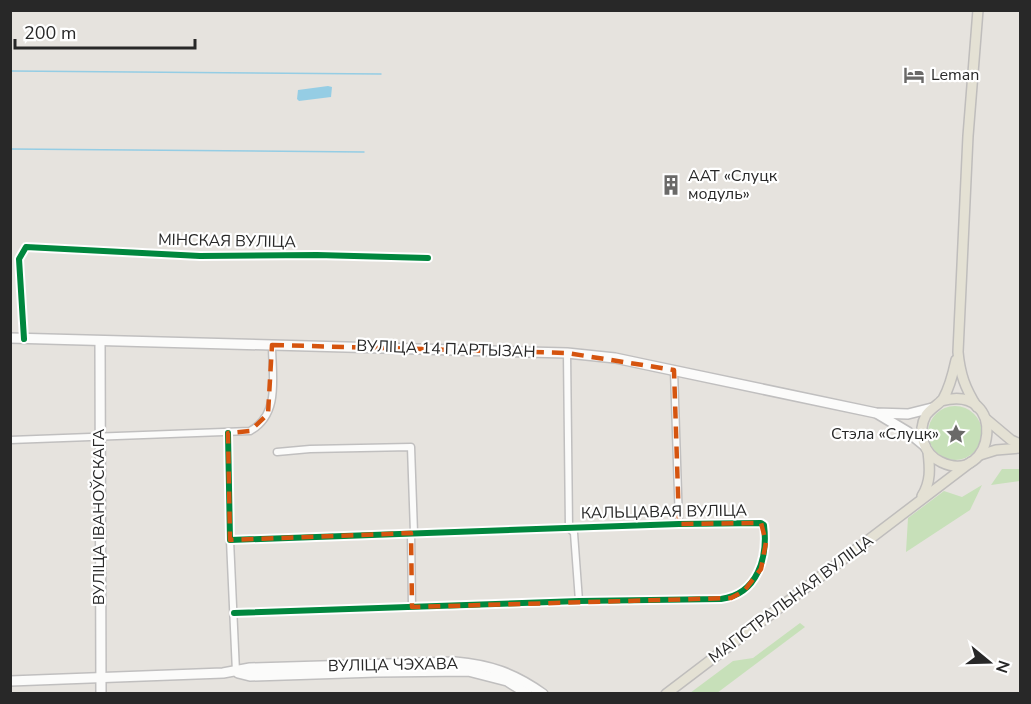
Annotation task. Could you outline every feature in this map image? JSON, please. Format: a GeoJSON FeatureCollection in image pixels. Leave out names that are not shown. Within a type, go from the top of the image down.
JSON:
{"type":"FeatureCollection","features":[{"type":"Feature","properties":{"kind":"main road"},"geometry":{"type":"LineString","coordinates":[[978,10],[967,148],[958,352],[960,373],[965,389],[986,419],[1020,446]]}},
{"type":"Feature","properties":{"kind":"main road","name":"ВУЛІЦА 14 ПАРТЫЗАН"},"geometry":{"type":"LineString","coordinates":[[10,338],[567,353],[615,358],[876,413],[908,414],[932,408]]}},
{"type":"Feature","properties":{"kind":"main road","name":"ВУЛІЦА ІВАНОЎСКАГА"},"geometry":{"type":"LineString","coordinates":[[100,341],[100,693]]}},
{"type":"Feature","properties":{"kind":"main road"},"geometry":{"type":"LineString","coordinates":[[916,505],[928,486],[922,426],[932,408],[941,401],[952,378],[958,352]]}},
{"type":"Feature","properties":{"kind":"main road"},"geometry":{"type":"LineString","coordinates":[[941,401],[960,399],[977,406]]}},
{"type":"Feature","properties":{"kind":"main road","name":"ВУЛІЦА 14 ПАРТЫЗАН"},"geometry":{"type":"LineString","coordinates":[[876,413],[908,432],[926,449]]}},
{"type":"Feature","properties":{"kind":"main road"},"geometry":{"type":"LineString","coordinates":[[980,455],[988,438],[986,419]]}},
{"type":"Feature","properties":{"kind":"main road"},"geometry":{"type":"LineString","coordinates":[[926,449],[943,464],[962,465],[980,455],[1020,446]]}},
{"type":"Feature","properties":{"kind":"main road","name":"МАГІСТРАЛЬНАЯ ВУЛІЦА"},"geometry":{"type":"LineString","coordinates":[[666,693],[971,462]]}},
{"type":"Feature","properties":{"kind":"main road","name":"ВУЛІЦА ЧЭХАВА"},"geometry":{"type":"LineString","coordinates":[[10,681],[236,672],[250,668],[454,662],[482,664],[508,673],[543,693]]}},
{"type":"Feature","properties":{"kind":"main road","name":"ВУЛІЦА ЧЭХАВА"},"geometry":{"type":"LineString","coordinates":[[236,672],[250,676],[468,671],[507,681],[528,693]]}},
{"type":"Feature","properties":{"kind":"street","name":"МІНСКАЯ ВУЛІЦА"},"geometry":{"type":"LineString","coordinates":[[24,339],[19,259],[26,247],[200,256],[317,255],[428,258]]}},
{"type":"Feature","properties":{"kind":"street"},"geometry":{"type":"LineString","coordinates":[[10,440],[250,431],[264,422],[272,402],[272,345]]}},
{"type":"Feature","properties":{"kind":"street"},"geometry":{"type":"LineString","coordinates":[[567,353],[569,528],[574,533],[579,601]]}},
{"type":"Feature","properties":{"kind":"street"},"geometry":{"type":"LineString","coordinates":[[674,370],[679,524]]}},
{"type":"Feature","properties":{"kind":"street"},"geometry":{"type":"LineString","coordinates":[[228,432],[236,672]]}},
{"type":"Feature","properties":{"kind":"street"},"geometry":{"type":"LineString","coordinates":[[277,452],[411,447],[412,607]]}},
{"type":"Feature","properties":{"kind":"street","name":"КАЛЬЦАВАЯ ВУЛІЦА"},"geometry":{"type":"LineString","coordinates":[[230,540],[679,524],[764,525],[766,542],[761,569],[744,591],[731,598],[579,601],[234,614]]}},
{"type":"Feature","properties":{"kind":"highlighted area"},"geometry":{"type":"Polygon","coordinates":[[[272,345],[567,353],[674,370],[679,524],[761,523],[766,542],[761,569],[744,591],[731,598],[412,607],[411,533],[230,540],[228,433],[250,431],[268,414],[272,345]]]}},
{"type":"Feature","properties":{"kind":"green space"},"geometry":{"type":"Polygon","coordinates":[[[950,406],[960,406],[970,410],[978,418],[982,433],[978,448],[970,456],[960,460],[950,460],[940,456],[932,448],[928,438],[928,428],[932,418],[940,410],[950,406]]]}},
{"type":"Feature","properties":{"kind":"green space"},"geometry":{"type":"Polygon","coordinates":[[[1002,469],[1020,469],[1020,481],[991,485],[1002,469]]]}},
{"type":"Feature","properties":{"kind":"green space"},"geometry":{"type":"Polygon","coordinates":[[[982,485],[970,510],[906,552],[908,518],[944,491],[962,497],[982,485]]]}},
{"type":"Feature","properties":{"kind":"green space"},"geometry":{"type":"Polygon","coordinates":[[[800,623],[805,627],[717,693],[690,693],[733,661],[753,658],[800,623]]]}},
{"type":"Feature","properties":{"kind":"water"},"geometry":{"type":"Polygon","coordinates":[[[332,87],[331,97],[299,101],[297,99],[298,90],[332,87]]]}},
{"type":"Feature","properties":{"kind":"waterway"},"geometry":{"type":"LineString","coordinates":[[10,71],[381,74]]}},
{"type":"Feature","properties":{"kind":"waterway"},"geometry":{"type":"LineString","coordinates":[[10,149],[364,152]]}},
{"type":"Feature","properties":{"kind":"cycle path"},"geometry":{"type":"LineString","coordinates":[[24,339],[19,259],[26,247],[200,256],[317,255],[428,258]]}},
{"type":"Feature","properties":{"kind":"cycle path"},"geometry":{"type":"LineString","coordinates":[[228,433],[230,540],[761,523],[764,525],[765,537],[762,561],[752,582],[734,596],[721,599],[579,601],[234,613]]}},
{"type":"Feature","properties":{"kind":"place","name":"Leman"},"geometry":{"type":"Point","coordinates":[914,75]}},
{"type":"Feature","properties":{"kind":"place","name":"ААТ «Слуцк модуль»"},"geometry":{"type":"Point","coordinates":[671,185]}},
{"type":"Feature","properties":{"kind":"place","name":"Стэла «Слуцк»"},"geometry":{"type":"Point","coordinates":[956,434]}}]}
